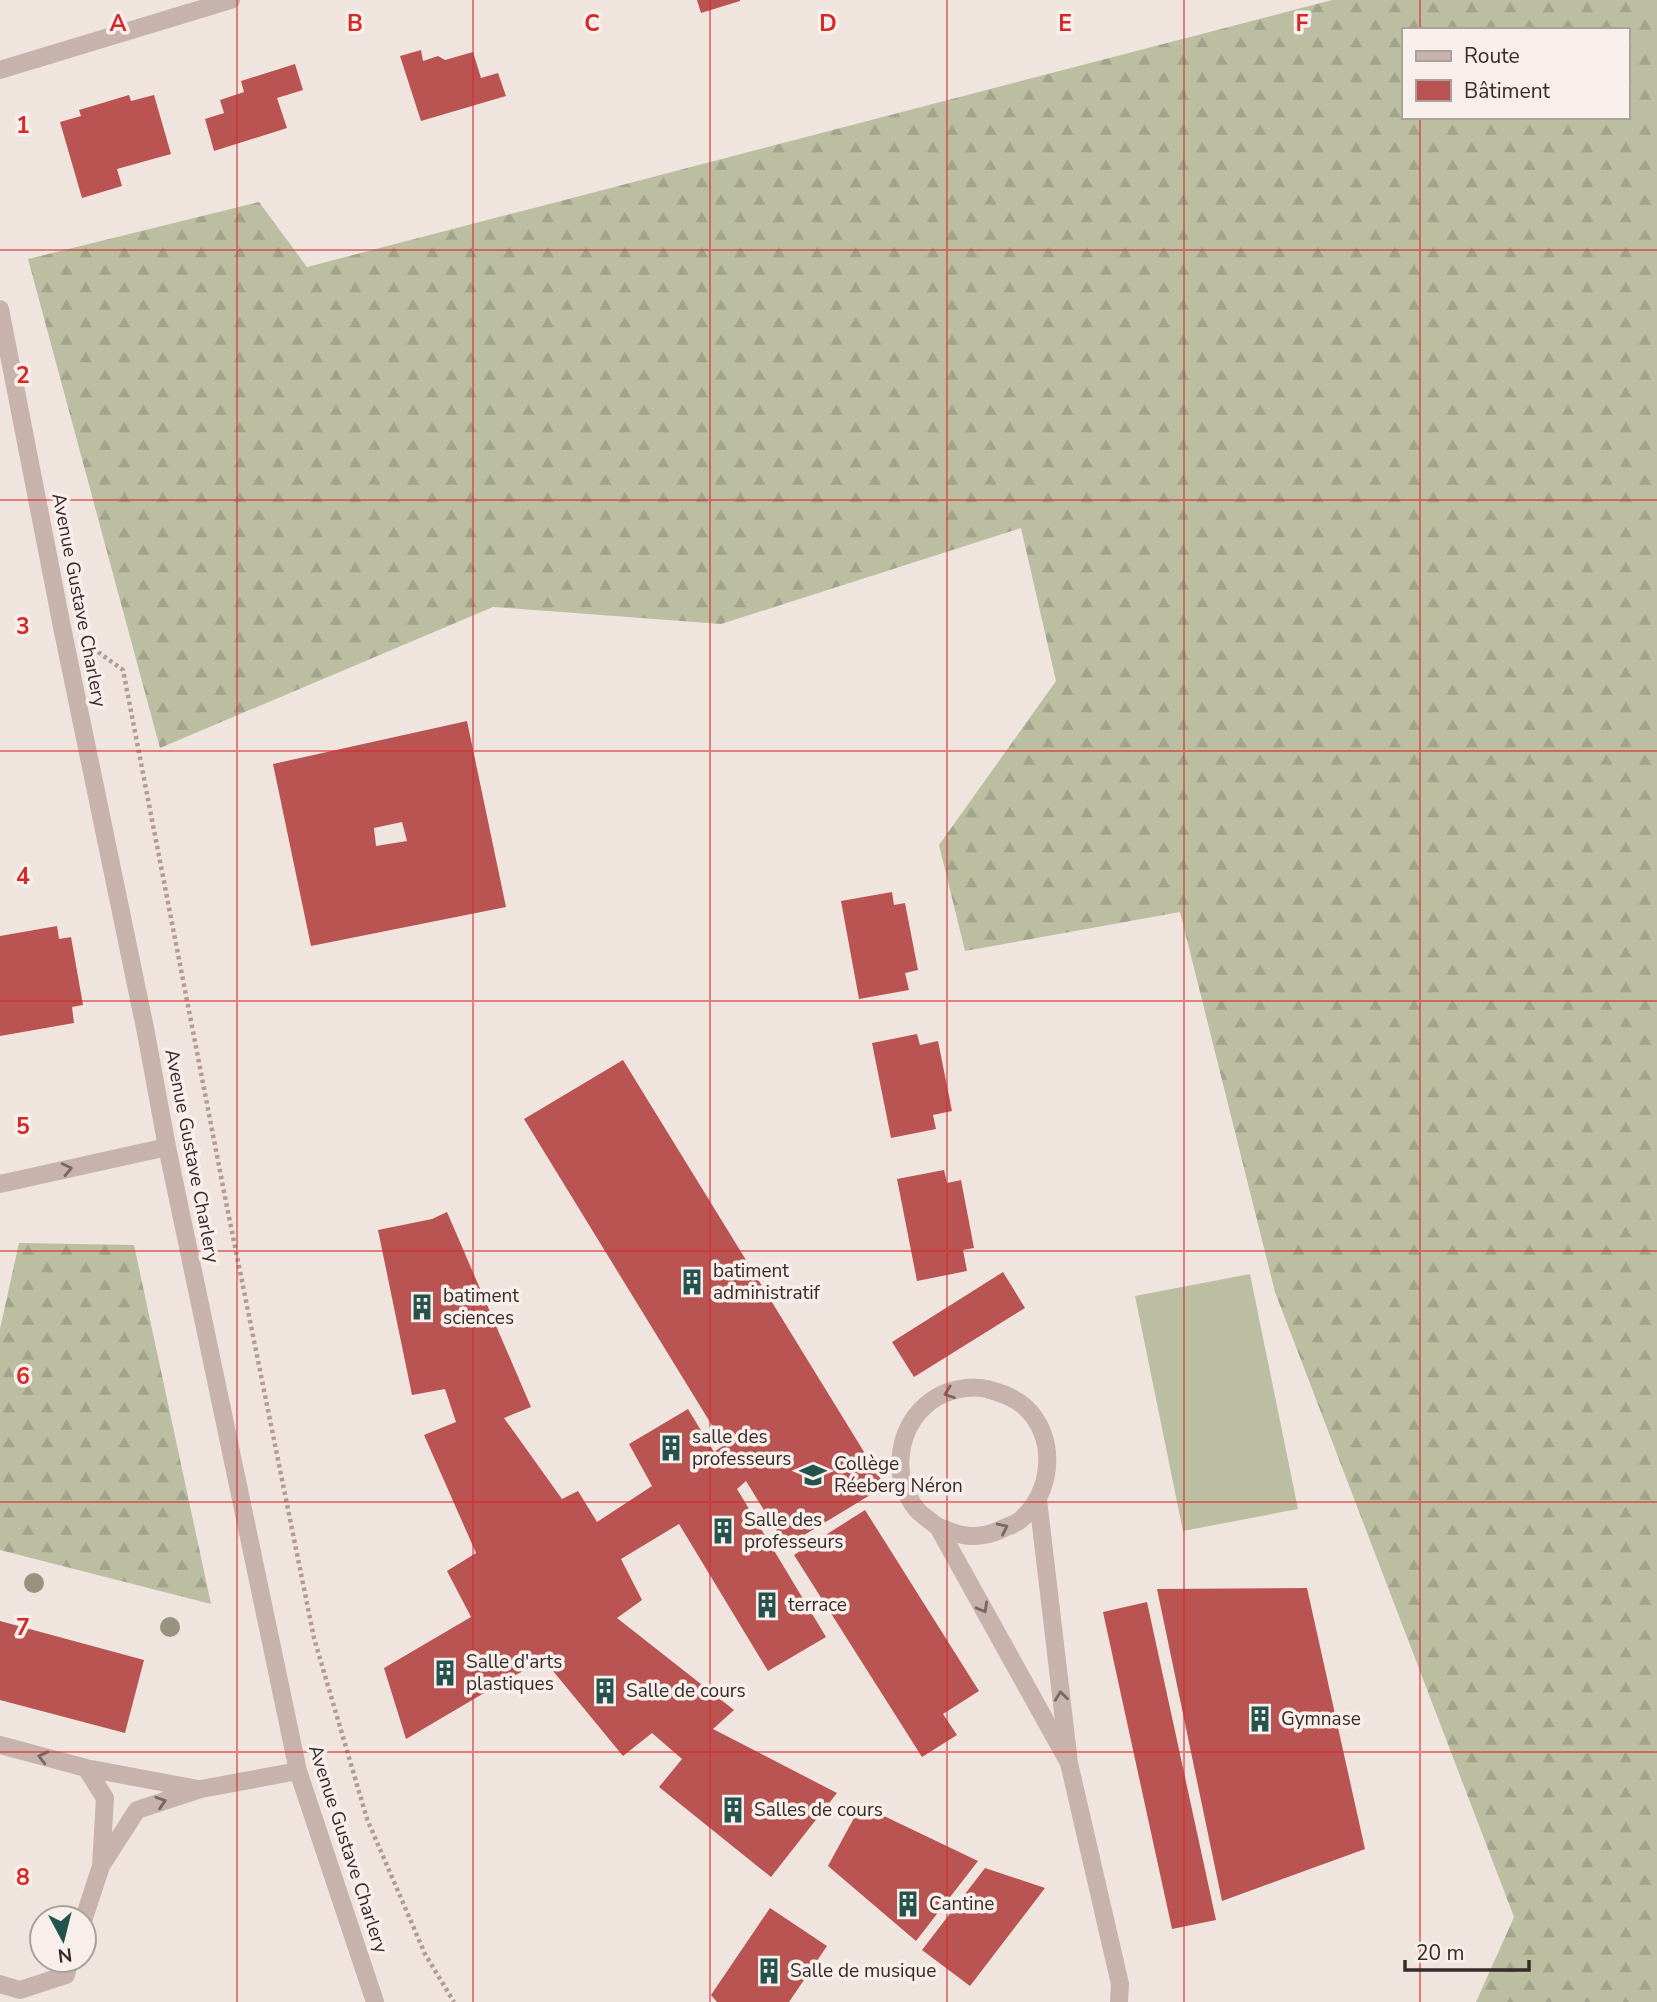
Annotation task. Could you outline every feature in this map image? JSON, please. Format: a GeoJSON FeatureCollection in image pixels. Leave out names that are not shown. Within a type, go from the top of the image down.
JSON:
{"type":"FeatureCollection","features":[{"type":"Feature","properties":{"kind":"street"},"geometry":{"type":"LineString","coordinates":[[0,70],[231,0]]}},
{"type":"Feature","properties":{"kind":"street","name":"Avenue Gustave Charlery"},"geometry":{"type":"LineString","coordinates":[[0,309],[167,1147],[298,1771],[375,2002]]}},
{"type":"Feature","properties":{"kind":"street"},"geometry":{"type":"LineString","coordinates":[[0,1185],[167,1147]]}},
{"type":"Feature","properties":{"kind":"street"},"geometry":{"type":"LineString","coordinates":[[938,1527],[965,1536],[993,1534],[1019,1521],[1038,1500],[1046,1477],[1048,1452],[1040,1428],[1026,1408],[1004,1394],[980,1388],[956,1390],[932,1400],[914,1417],[900,1446],[901,1478],[914,1506],[938,1527],[1069,1763]]}},
{"type":"Feature","properties":{"kind":"street"},"geometry":{"type":"LineString","coordinates":[[1038,1500],[1069,1763],[1120,1984],[1119,2002]]}},
{"type":"Feature","properties":{"kind":"street"},"geometry":{"type":"LineString","coordinates":[[0,1745],[86,1768],[201,1789]]}},
{"type":"Feature","properties":{"kind":"street"},"geometry":{"type":"LineString","coordinates":[[86,1768],[105,1798],[101,1866]]}},
{"type":"Feature","properties":{"kind":"street"},"geometry":{"type":"LineString","coordinates":[[89,1904],[101,1866],[137,1810],[201,1789],[298,1771]]}},
{"type":"Feature","properties":{"kind":"street"},"geometry":{"type":"LineString","coordinates":[[0,1984],[20,1990],[66,1974]]}},
{"type":"Feature","properties":{"kind":"path"},"geometry":{"type":"LineString","coordinates":[[62,627],[123,670],[314,1638],[367,1819],[425,1954],[454,2002]]}},
{"type":"Feature","properties":{"kind":"green space"},"geometry":{"type":"Polygon","coordinates":[[[1332,0],[1657,0],[1657,2002],[1476,2002],[1514,1917],[1275,1292],[1180,912],[965,951],[939,845],[1056,681],[1021,528],[721,624],[493,607],[160,748],[28,259],[259,202],[307,267],[1332,0]]]}},
{"type":"Feature","properties":{"kind":"green space"},"geometry":{"type":"Polygon","coordinates":[[[19,1243],[134,1245],[211,1604],[0,1550],[0,1329],[19,1243]]]}},
{"type":"Feature","properties":{"kind":"green space"},"geometry":{"type":"Polygon","coordinates":[[[1250,1274],[1298,1509],[1183,1531],[1135,1296],[1250,1274]]]}},
{"type":"Feature","properties":{"kind":"building"},"geometry":{"type":"Polygon","coordinates":[[[697,0],[740,0],[740,1],[701,13],[697,0]]]}},
{"type":"Feature","properties":{"kind":"building"},"geometry":{"type":"Polygon","coordinates":[[[421,50],[423,61],[438,56],[445,60],[473,52],[481,78],[498,73],[506,96],[421,121],[400,56],[421,50]]]}},
{"type":"Feature","properties":{"kind":"building"},"geometry":{"type":"Polygon","coordinates":[[[295,64],[303,90],[277,98],[287,128],[214,151],[205,119],[224,113],[220,100],[244,92],[241,81],[295,64]]]}},
{"type":"Feature","properties":{"kind":"building"},"geometry":{"type":"Polygon","coordinates":[[[129,95],[131,101],[154,95],[171,154],[117,169],[122,186],[82,198],[60,122],[81,116],[79,110],[129,95]]]}},
{"type":"Feature","properties":{"kind":"building"},"geometry":{"type":"Polygon","coordinates":[[[467,721],[506,907],[311,946],[273,764],[467,721]],[[402,822],[374,828],[376,846],[407,841],[402,822]]]}},
{"type":"Feature","properties":{"kind":"building"},"geometry":{"type":"Polygon","coordinates":[[[892,892],[894,905],[905,903],[918,970],[905,973],[909,990],[859,999],[841,901],[892,892]]]}},
{"type":"Feature","properties":{"kind":"building"},"geometry":{"type":"Polygon","coordinates":[[[57,926],[59,939],[71,937],[83,1005],[72,1007],[74,1023],[0,1036],[0,936],[57,926]]]}},
{"type":"Feature","properties":{"kind":"building"},"geometry":{"type":"Polygon","coordinates":[[[917,1034],[920,1045],[938,1041],[952,1111],[933,1115],[936,1129],[891,1138],[872,1043],[917,1034]]]}},
{"type":"Feature","properties":{"kind":"building"},"geometry":{"type":"Polygon","coordinates":[[[623,1060],[885,1486],[786,1546],[746,1481],[737,1489],[826,1637],[768,1671],[679,1524],[621,1559],[642,1600],[617,1618],[734,1710],[713,1729],[837,1793],[771,1877],[659,1787],[682,1759],[652,1733],[623,1756],[544,1660],[406,1739],[384,1668],[471,1617],[447,1571],[476,1553],[424,1435],[456,1422],[445,1389],[412,1395],[378,1230],[432,1219],[447,1212],[531,1407],[504,1418],[562,1499],[578,1491],[597,1522],[652,1486],[629,1444],[688,1409],[714,1452],[724,1445],[524,1119],[623,1060]]]}},
{"type":"Feature","properties":{"kind":"building"},"geometry":{"type":"Polygon","coordinates":[[[944,1170],[947,1183],[961,1180],[974,1248],[963,1250],[967,1271],[917,1281],[897,1179],[944,1170]]]}},
{"type":"Feature","properties":{"kind":"building"},"geometry":{"type":"Polygon","coordinates":[[[1003,1272],[1025,1308],[914,1377],[892,1342],[1003,1272]]]}},
{"type":"Feature","properties":{"kind":"building"},"geometry":{"type":"Polygon","coordinates":[[[865,1510],[979,1691],[943,1714],[957,1735],[922,1757],[794,1555],[865,1510]]]}},
{"type":"Feature","properties":{"kind":"building","name":"Gymnase"},"geometry":{"type":"Polygon","coordinates":[[[1307,1588],[1365,1849],[1222,1901],[1157,1589],[1307,1588]]]}},
{"type":"Feature","properties":{"kind":"building"},"geometry":{"type":"Polygon","coordinates":[[[1147,1602],[1216,1920],[1172,1929],[1103,1612],[1147,1602]]]}},
{"type":"Feature","properties":{"kind":"building"},"geometry":{"type":"Polygon","coordinates":[[[0,1621],[144,1660],[125,1733],[0,1700],[0,1621]]]}},
{"type":"Feature","properties":{"kind":"building","name":"Cantine"},"geometry":{"type":"Polygon","coordinates":[[[861,1805],[978,1861],[916,1941],[828,1866],[861,1805]]]}},
{"type":"Feature","properties":{"kind":"building"},"geometry":{"type":"Polygon","coordinates":[[[985,1868],[1045,1888],[970,1986],[922,1950],[985,1868]]]}},
{"type":"Feature","properties":{"kind":"building","name":"Salle de musique"},"geometry":{"type":"Polygon","coordinates":[[[770,1908],[827,1946],[789,2002],[717,2002],[711,1995],[770,1908]]]}},
{"type":"Feature","properties":{"kind":"place","name":"batiment administratif"},"geometry":{"type":"Point","coordinates":[692,1282]}},
{"type":"Feature","properties":{"kind":"place","name":"batiment sciences"},"geometry":{"type":"Point","coordinates":[422,1307]}},
{"type":"Feature","properties":{"kind":"place","name":"salle des professeurs"},"geometry":{"type":"Point","coordinates":[671,1448]}},
{"type":"Feature","properties":{"kind":"place","name":"Collège Réeberg Néron"},"geometry":{"type":"Point","coordinates":[813,1475]}},
{"type":"Feature","properties":{"kind":"place","name":"Salle des professeurs"},"geometry":{"type":"Point","coordinates":[723,1531]}},
{"type":"Feature","properties":{"kind":"place","name":"terrace"},"geometry":{"type":"Point","coordinates":[767,1605]}},
{"type":"Feature","properties":{"kind":"place","name":"Salle d'arts plastiques"},"geometry":{"type":"Point","coordinates":[445,1673]}},
{"type":"Feature","properties":{"kind":"place","name":"Salle de cours"},"geometry":{"type":"Point","coordinates":[605,1691]}},
{"type":"Feature","properties":{"kind":"place","name":"Gymnase"},"geometry":{"type":"Point","coordinates":[1260,1719]}},
{"type":"Feature","properties":{"kind":"place","name":"Salles de cours"},"geometry":{"type":"Point","coordinates":[733,1810]}},
{"type":"Feature","properties":{"kind":"place","name":"Cantine"},"geometry":{"type":"Point","coordinates":[908,1904]}},
{"type":"Feature","properties":{"kind":"place","name":"Salle de musique"},"geometry":{"type":"Point","coordinates":[769,1971]}}]}
